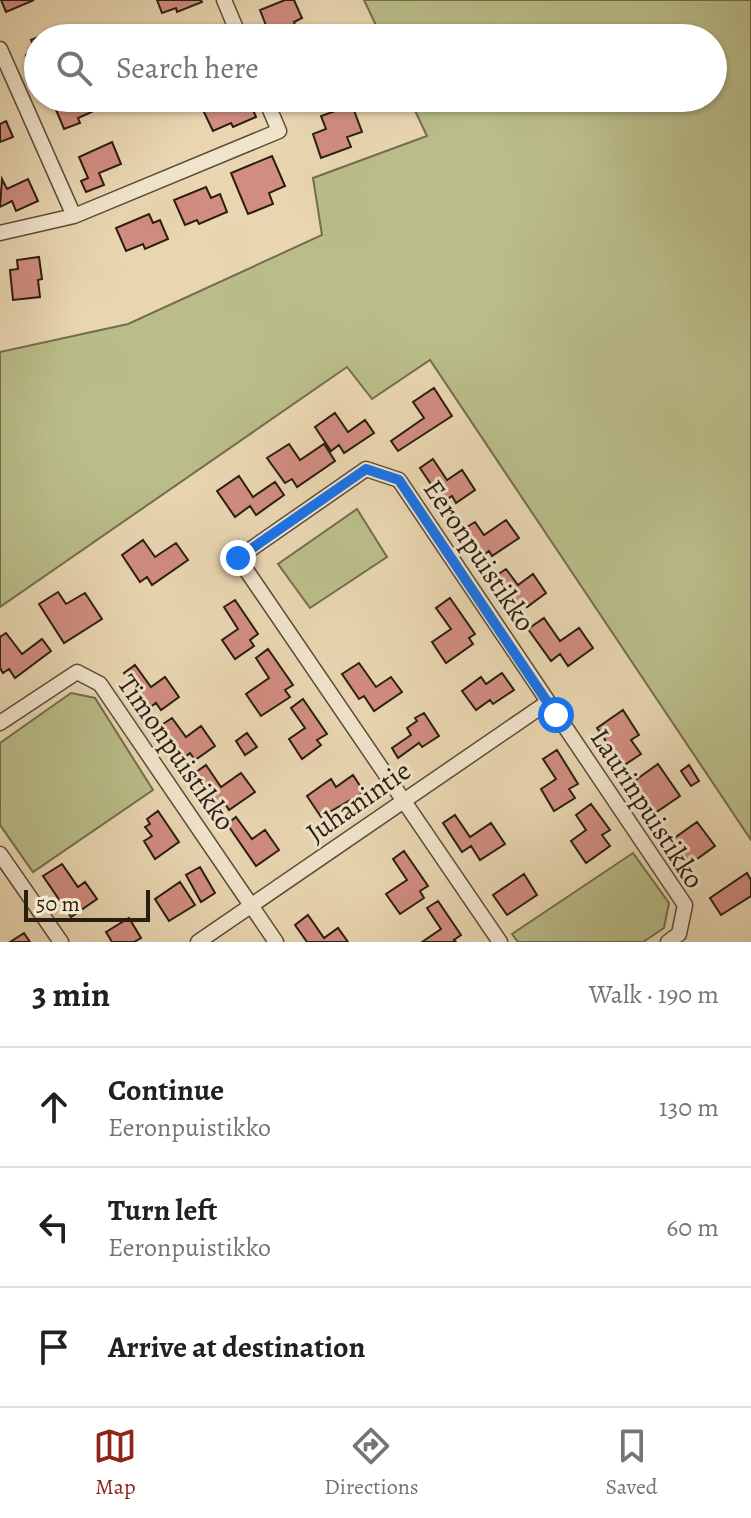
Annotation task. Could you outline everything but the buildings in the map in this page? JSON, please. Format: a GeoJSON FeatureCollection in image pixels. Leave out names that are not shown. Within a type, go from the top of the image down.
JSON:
{"type":"FeatureCollection","features":[{"type":"Feature","properties":{"kind":"street"},"geometry":{"type":"LineString","coordinates":[[224,0],[234,24]]}},
{"type":"Feature","properties":{"kind":"street"},"geometry":{"type":"LineString","coordinates":[[0,49],[24,103]]}},
{"type":"Feature","properties":{"kind":"street"},"geometry":{"type":"LineString","coordinates":[[28,112],[74,216]]}},
{"type":"Feature","properties":{"kind":"street"},"geometry":{"type":"LineString","coordinates":[[0,233],[74,216],[279,131],[271,112]]}},
{"type":"Feature","properties":{"kind":"street","name":"Eeronpuistikko"},"geometry":{"type":"LineString","coordinates":[[405,800],[238,558],[366,469],[399,480],[548,702]]}},
{"type":"Feature","properties":{"kind":"street","name":"Timonpuistikko"},"geometry":{"type":"LineString","coordinates":[[0,723],[77,672],[100,684],[252,905]]}},
{"type":"Feature","properties":{"kind":"street","name":"Juhanintie"},"geometry":{"type":"LineString","coordinates":[[198,942],[548,702]]}},
{"type":"Feature","properties":{"kind":"street","name":"Laurinpuistikko"},"geometry":{"type":"LineString","coordinates":[[548,702],[685,905],[679,934],[668,942]]}},
{"type":"Feature","properties":{"kind":"street"},"geometry":{"type":"LineString","coordinates":[[405,800],[500,942]]}},
{"type":"Feature","properties":{"kind":"street"},"geometry":{"type":"LineString","coordinates":[[0,854],[61,942]]}},
{"type":"Feature","properties":{"kind":"street"},"geometry":{"type":"LineString","coordinates":[[252,905],[276,942]]}},
{"type":"Feature","properties":{"kind":"green space"},"geometry":{"type":"Polygon","coordinates":[[[364,0],[751,0],[751,840],[430,360],[372,399],[347,367],[0,607],[0,352],[128,324],[322,235],[313,178],[427,136],[416,112],[727,112],[727,24],[375,24],[364,0]]]}},
{"type":"Feature","properties":{"kind":"green space"},"geometry":{"type":"Polygon","coordinates":[[[357,509],[387,557],[310,608],[278,564],[357,509]]]}},
{"type":"Feature","properties":{"kind":"green space"},"geometry":{"type":"Polygon","coordinates":[[[71,693],[95,698],[153,790],[33,872],[0,825],[0,743],[71,693]]]}},
{"type":"Feature","properties":{"kind":"green space"},"geometry":{"type":"Polygon","coordinates":[[[633,853],[669,903],[664,928],[643,942],[518,942],[512,934],[633,853]]]}},
{"type":"Feature","properties":{"kind":"route"},"geometry":{"type":"LineString","coordinates":[[238,558],[366,469],[399,480],[556,715]]}}]}
